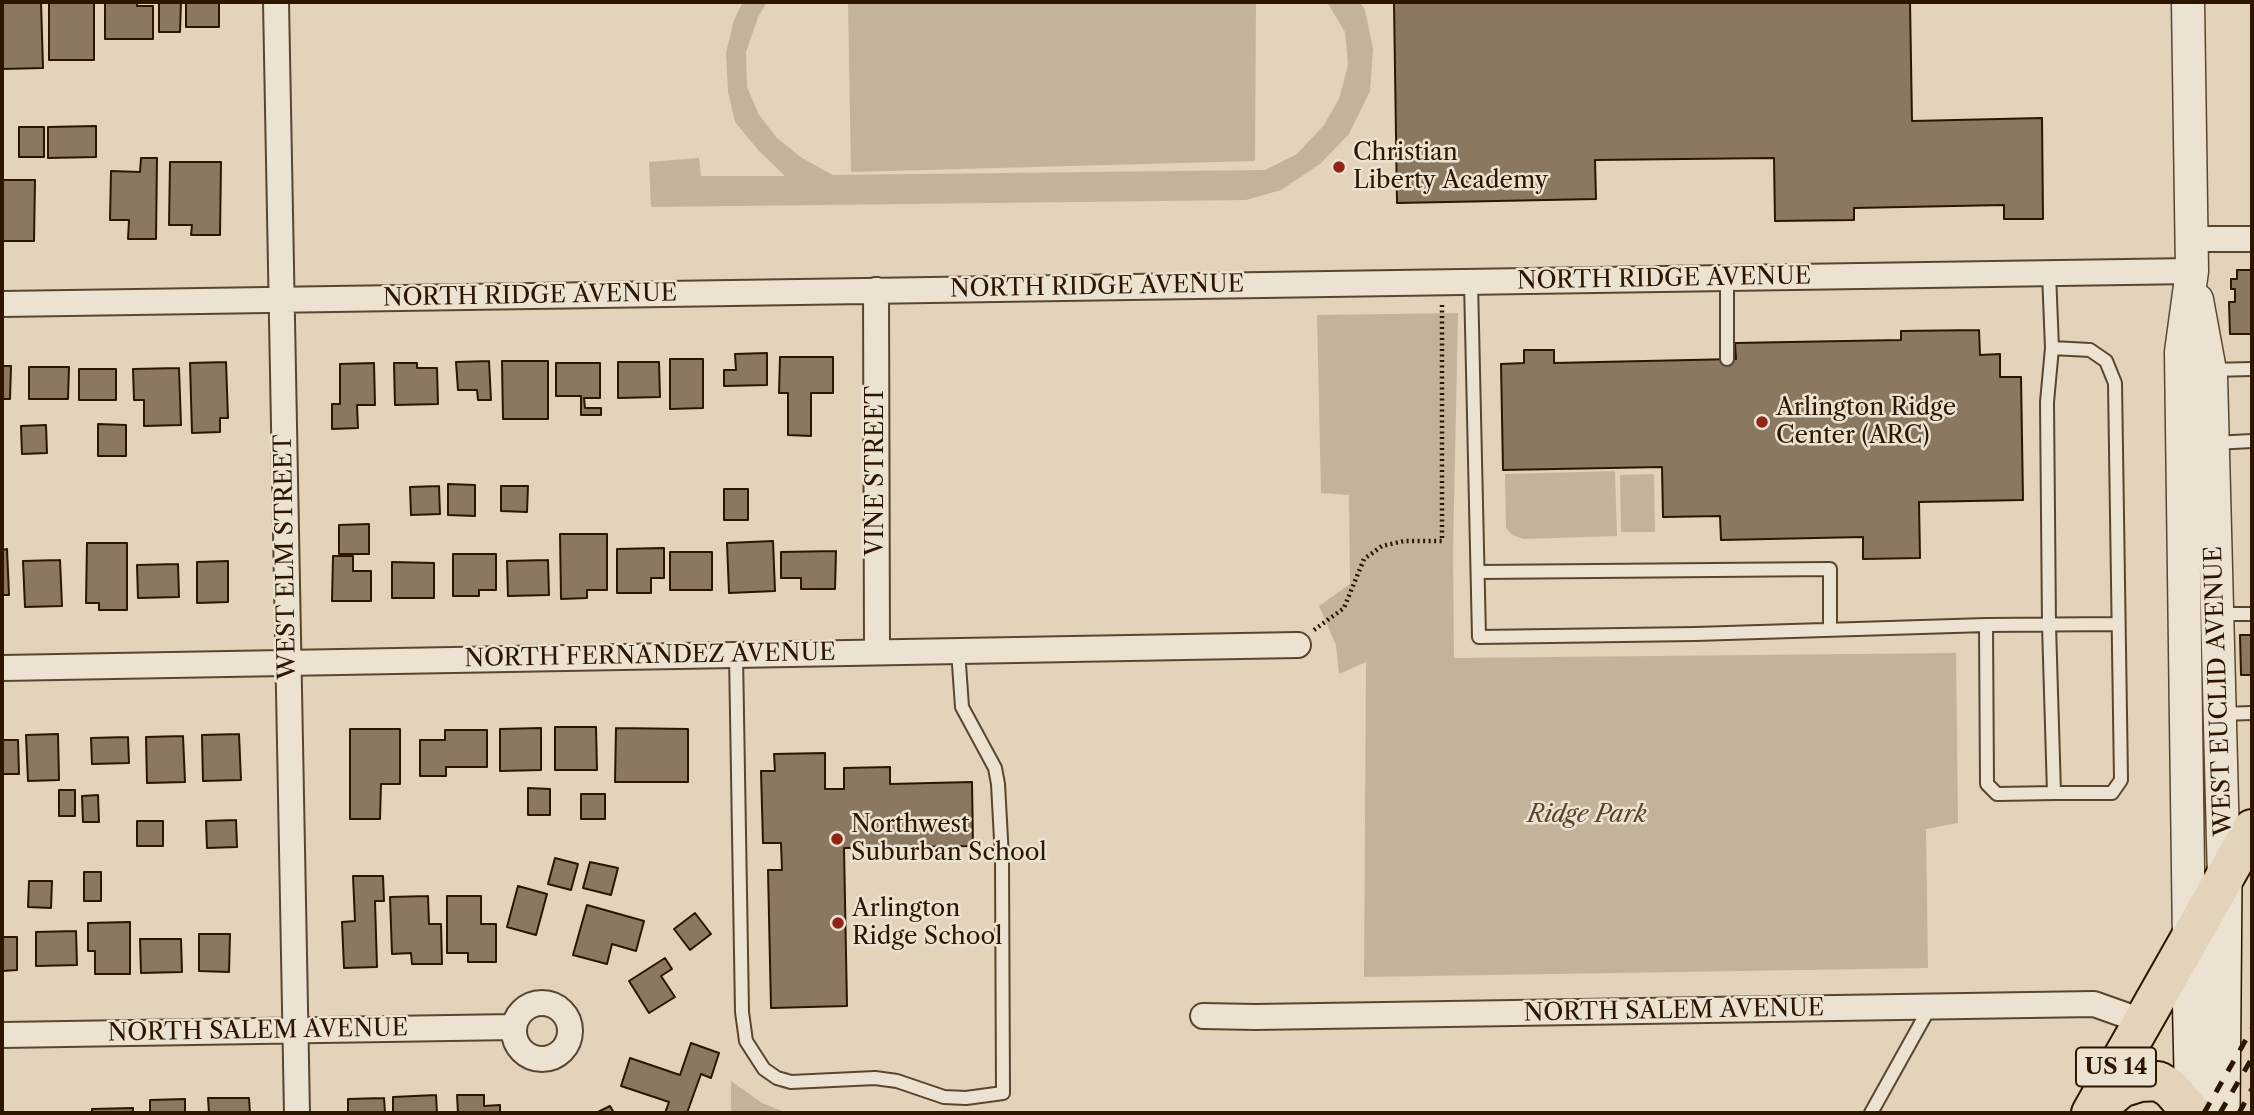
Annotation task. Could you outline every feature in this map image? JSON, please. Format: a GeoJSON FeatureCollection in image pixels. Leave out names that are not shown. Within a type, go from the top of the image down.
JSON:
{"type":"FeatureCollection","features":[{"type":"Feature","properties":{"kind":"main road","name":"US 14"},"geometry":{"type":"LineString","coordinates":[[2091,1113],[2252,829]]}},
{"type":"Feature","properties":{"kind":"main road","name":"WEST EUCLID AVENUE"},"geometry":{"type":"LineString","coordinates":[[2222,1113],[2224,879]]}},
{"type":"Feature","properties":{"kind":"main road","name":"WEST EUCLID AVENUE"},"geometry":{"type":"LineString","coordinates":[[2189,942],[2193,1113]]}},
{"type":"Feature","properties":{"kind":"main road"},"geometry":{"type":"LineString","coordinates":[[2091,1113],[2121,1088],[2140,1082],[2158,1081],[2170,1088],[2193,1113]]}},
{"type":"Feature","properties":{"kind":"street","name":"WEST ELM STREET"},"geometry":{"type":"LineString","coordinates":[[276,2],[297,1113]]}},
{"type":"Feature","properties":{"kind":"street","name":"WEST EUCLID AVENUE"},"geometry":{"type":"LineString","coordinates":[[2188,2],[2192,271],[2181,352],[2189,942]]}},
{"type":"Feature","properties":{"kind":"street"},"geometry":{"type":"LineString","coordinates":[[2192,239],[2252,239]]}},
{"type":"Feature","properties":{"kind":"street","name":"NORTH RIDGE AVENUE"},"geometry":{"type":"LineString","coordinates":[[2,304],[876,290],[1471,294],[1727,278],[2192,271]]}},
{"type":"Feature","properties":{"kind":"street","name":"WEST EUCLID AVENUE"},"geometry":{"type":"LineString","coordinates":[[2192,271],[2210,370],[2224,879]]}},
{"type":"Feature","properties":{"kind":"street","name":"VINE STREET"},"geometry":{"type":"LineString","coordinates":[[876,290],[877,652]]}},
{"type":"Feature","properties":{"kind":"street","name":"NORTH FERNANDEZ AVENUE"},"geometry":{"type":"LineString","coordinates":[[2,668],[1298,645]]}},
{"type":"Feature","properties":{"kind":"street","name":"NORTH SALEM AVENUE"},"geometry":{"type":"LineString","coordinates":[[1203,1016],[2094,1004],[2142,1021]]}},
{"type":"Feature","properties":{"kind":"street","name":"NORTH SALEM AVENUE"},"geometry":{"type":"LineString","coordinates":[[2,1035],[514,1027]]}},
{"type":"Feature","properties":{"kind":"lane"},"geometry":{"type":"LineString","coordinates":[[2049,273],[2052,348],[2047,402],[2049,625],[2054,793]]}},
{"type":"Feature","properties":{"kind":"lane"},"geometry":{"type":"LineString","coordinates":[[1727,278],[1727,359]]}},
{"type":"Feature","properties":{"kind":"lane"},"geometry":{"type":"LineString","coordinates":[[1471,294],[1479,637],[2118,624]]}},
{"type":"Feature","properties":{"kind":"lane"},"geometry":{"type":"LineString","coordinates":[[1986,625],[1987,784],[1997,794],[2112,793],[2121,780],[2115,383],[2106,361],[2090,350],[2052,348]]}},
{"type":"Feature","properties":{"kind":"lane"},"geometry":{"type":"LineString","coordinates":[[2210,370],[2252,369]]}},
{"type":"Feature","properties":{"kind":"lane"},"geometry":{"type":"LineString","coordinates":[[2212,443],[2252,441]]}},
{"type":"Feature","properties":{"kind":"lane"},"geometry":{"type":"LineString","coordinates":[[1479,572],[1830,569],[1830,629]]}},
{"type":"Feature","properties":{"kind":"lane"},"geometry":{"type":"LineString","coordinates":[[2217,614],[2252,614]]}},
{"type":"Feature","properties":{"kind":"lane"},"geometry":{"type":"LineString","coordinates":[[736,654],[742,1012],[746,1041],[764,1069],[777,1078],[791,1082],[875,1078],[897,1081],[944,1097],[966,1098],[1003,1093],[1002,858],[995,768],[962,707],[958,650]]}},
{"type":"Feature","properties":{"kind":"lane"},"geometry":{"type":"LineString","coordinates":[[2220,714],[2252,713]]}},
{"type":"Feature","properties":{"kind":"lane"},"geometry":{"type":"LineString","coordinates":[[1871,1113],[1930,1007]]}},
{"type":"Feature","properties":{"kind":"path"},"geometry":{"type":"LineString","coordinates":[[1298,645],[1344,608],[1364,559],[1382,547],[1404,541],[1442,541],[1443,305],[1471,294]]}},
{"type":"Feature","properties":{"kind":"green space"},"geometry":{"type":"Polygon","coordinates":[[[743,2],[767,2],[758,17],[746,52],[747,87],[759,115],[777,138],[802,158],[833,175],[1265,170],[1297,154],[1324,125],[1339,99],[1348,65],[1345,32],[1327,2],[1360,2],[1365,10],[1373,49],[1370,91],[1349,134],[1320,164],[1281,190],[1246,200],[651,207],[649,162],[699,158],[701,176],[785,176],[735,122],[728,92],[726,53],[734,20],[743,2]]]}},
{"type":"Feature","properties":{"kind":"green space"},"geometry":{"type":"Polygon","coordinates":[[[848,2],[1256,2],[1255,161],[851,172],[848,2]]]}},
{"type":"Feature","properties":{"kind":"green space","name":"Ridge Park"},"geometry":{"type":"Polygon","coordinates":[[[1458,313],[1453,551],[1454,658],[1956,653],[1958,823],[1926,829],[1928,968],[1364,977],[1366,662],[1339,674],[1336,645],[1319,606],[1350,584],[1349,495],[1321,493],[1317,315],[1458,313]]]}},
{"type":"Feature","properties":{"kind":"green space"},"geometry":{"type":"Polygon","coordinates":[[[1615,471],[1617,536],[1523,539],[1512,535],[1506,528],[1505,474],[1615,471]]]}},
{"type":"Feature","properties":{"kind":"green space"},"geometry":{"type":"Polygon","coordinates":[[[1654,474],[1655,532],[1621,532],[1620,475],[1654,474]]]}},
{"type":"Feature","properties":{"kind":"green space"},"geometry":{"type":"Polygon","coordinates":[[[731,1081],[762,1103],[787,1113],[731,1113],[731,1081]]]}},
{"type":"Feature","properties":{"kind":"building"},"geometry":{"type":"Polygon","coordinates":[[[2,2],[41,2],[43,68],[2,69],[2,2]]]}},
{"type":"Feature","properties":{"kind":"building"},"geometry":{"type":"Polygon","coordinates":[[[49,2],[94,2],[94,60],[49,60],[49,2]]]}},
{"type":"Feature","properties":{"kind":"building"},"geometry":{"type":"Polygon","coordinates":[[[105,2],[137,2],[137,6],[153,6],[153,39],[105,39],[105,2]]]}},
{"type":"Feature","properties":{"kind":"building"},"geometry":{"type":"Polygon","coordinates":[[[159,2],[181,2],[180,32],[159,32],[159,2]]]}},
{"type":"Feature","properties":{"kind":"building"},"geometry":{"type":"Polygon","coordinates":[[[186,2],[219,2],[219,27],[186,27],[186,2]]]}},
{"type":"Feature","properties":{"kind":"building"},"geometry":{"type":"Polygon","coordinates":[[[1394,2],[1910,2],[1912,121],[2042,118],[2043,219],[2004,219],[2004,205],[1854,208],[1854,220],[1775,221],[1774,158],[1595,160],[1596,199],[1397,203],[1394,2]]]}},
{"type":"Feature","properties":{"kind":"building"},"geometry":{"type":"Polygon","coordinates":[[[96,126],[96,157],[48,158],[48,127],[96,126]]]}},
{"type":"Feature","properties":{"kind":"building"},"geometry":{"type":"Polygon","coordinates":[[[19,127],[44,127],[44,157],[19,157],[19,127]]]}},
{"type":"Feature","properties":{"kind":"building"},"geometry":{"type":"Polygon","coordinates":[[[141,158],[157,158],[156,239],[128,239],[129,220],[110,220],[111,171],[140,172],[141,158]]]}},
{"type":"Feature","properties":{"kind":"building"},"geometry":{"type":"Polygon","coordinates":[[[170,162],[221,162],[220,235],[191,235],[192,225],[169,225],[170,162]]]}},
{"type":"Feature","properties":{"kind":"building"},"geometry":{"type":"Polygon","coordinates":[[[2,180],[35,180],[34,241],[2,241],[2,180]]]}},
{"type":"Feature","properties":{"kind":"building"},"geometry":{"type":"Polygon","coordinates":[[[2237,270],[2252,270],[2252,334],[2230,334],[2229,302],[2235,302],[2235,289],[2231,289],[2231,279],[2237,279],[2237,270]]]}},
{"type":"Feature","properties":{"kind":"building","name":"Arlington Ridge Center (ARC)"},"geometry":{"type":"Polygon","coordinates":[[[1979,330],[1980,355],[2000,354],[2000,377],[2021,377],[2023,500],[1919,502],[1920,558],[1863,559],[1863,537],[1721,540],[1720,516],[1663,517],[1662,467],[1503,470],[1501,364],[1524,363],[1524,350],[1554,350],[1554,363],[1736,359],[1735,343],[1901,340],[1901,331],[1979,330]]]}},
{"type":"Feature","properties":{"kind":"building"},"geometry":{"type":"Polygon","coordinates":[[[767,353],[767,385],[724,386],[724,370],[736,370],[735,354],[767,353]]]}},
{"type":"Feature","properties":{"kind":"building"},"geometry":{"type":"Polygon","coordinates":[[[780,357],[833,357],[833,393],[811,393],[811,436],[788,435],[788,393],[779,393],[780,357]]]}},
{"type":"Feature","properties":{"kind":"building"},"geometry":{"type":"Polygon","coordinates":[[[670,359],[703,359],[703,408],[670,409],[670,359]]]}},
{"type":"Feature","properties":{"kind":"building"},"geometry":{"type":"Polygon","coordinates":[[[489,361],[491,400],[478,400],[477,390],[458,390],[456,362],[489,361]]]}},
{"type":"Feature","properties":{"kind":"building"},"geometry":{"type":"Polygon","coordinates":[[[502,361],[548,361],[548,419],[503,419],[502,361]]]}},
{"type":"Feature","properties":{"kind":"building"},"geometry":{"type":"Polygon","coordinates":[[[226,362],[228,418],[220,418],[220,432],[192,433],[190,363],[226,362]]]}},
{"type":"Feature","properties":{"kind":"building"},"geometry":{"type":"Polygon","coordinates":[[[618,362],[659,362],[660,397],[618,398],[618,362]]]}},
{"type":"Feature","properties":{"kind":"building"},"geometry":{"type":"Polygon","coordinates":[[[374,363],[375,405],[357,405],[358,428],[332,429],[332,404],[340,404],[340,364],[374,363]]]}},
{"type":"Feature","properties":{"kind":"building"},"geometry":{"type":"Polygon","coordinates":[[[394,363],[417,363],[417,368],[437,368],[438,404],[395,405],[394,363]]]}},
{"type":"Feature","properties":{"kind":"building"},"geometry":{"type":"Polygon","coordinates":[[[556,363],[600,363],[600,398],[584,398],[585,408],[601,408],[601,415],[581,415],[581,396],[556,396],[556,363]]]}},
{"type":"Feature","properties":{"kind":"building"},"geometry":{"type":"Polygon","coordinates":[[[2,366],[11,366],[10,399],[2,399],[2,366]]]}},
{"type":"Feature","properties":{"kind":"building"},"geometry":{"type":"Polygon","coordinates":[[[29,367],[69,367],[68,399],[29,399],[29,367]]]}},
{"type":"Feature","properties":{"kind":"building"},"geometry":{"type":"Polygon","coordinates":[[[179,368],[181,425],[144,426],[144,400],[134,400],[133,369],[179,368]]]}},
{"type":"Feature","properties":{"kind":"building"},"geometry":{"type":"Polygon","coordinates":[[[79,369],[116,369],[116,400],[79,400],[79,369]]]}},
{"type":"Feature","properties":{"kind":"building"},"geometry":{"type":"Polygon","coordinates":[[[98,424],[126,425],[126,456],[98,456],[98,424]]]}},
{"type":"Feature","properties":{"kind":"building"},"geometry":{"type":"Polygon","coordinates":[[[46,425],[47,453],[22,454],[21,426],[46,425]]]}},
{"type":"Feature","properties":{"kind":"building"},"geometry":{"type":"Polygon","coordinates":[[[448,484],[475,485],[475,516],[448,515],[448,484]]]}},
{"type":"Feature","properties":{"kind":"building"},"geometry":{"type":"Polygon","coordinates":[[[439,486],[440,514],[411,515],[410,487],[439,486]]]}},
{"type":"Feature","properties":{"kind":"building"},"geometry":{"type":"Polygon","coordinates":[[[501,486],[528,486],[527,512],[501,511],[501,486]]]}},
{"type":"Feature","properties":{"kind":"building"},"geometry":{"type":"Polygon","coordinates":[[[724,489],[748,489],[748,520],[724,520],[724,489]]]}},
{"type":"Feature","properties":{"kind":"building"},"geometry":{"type":"Polygon","coordinates":[[[369,524],[369,554],[339,554],[339,525],[369,524]]]}},
{"type":"Feature","properties":{"kind":"building"},"geometry":{"type":"Polygon","coordinates":[[[560,534],[607,534],[607,590],[587,590],[587,598],[561,599],[560,534]]]}},
{"type":"Feature","properties":{"kind":"building"},"geometry":{"type":"Polygon","coordinates":[[[773,541],[775,591],[729,593],[727,543],[773,541]]]}},
{"type":"Feature","properties":{"kind":"building"},"geometry":{"type":"Polygon","coordinates":[[[87,543],[127,543],[127,610],[99,610],[99,603],[86,603],[87,543]]]}},
{"type":"Feature","properties":{"kind":"building"},"geometry":{"type":"Polygon","coordinates":[[[664,548],[664,578],[651,578],[651,593],[617,593],[617,549],[664,548]]]}},
{"type":"Feature","properties":{"kind":"building"},"geometry":{"type":"Polygon","coordinates":[[[7,549],[9,595],[2,595],[2,550],[7,549]]]}},
{"type":"Feature","properties":{"kind":"building"},"geometry":{"type":"Polygon","coordinates":[[[836,551],[835,589],[801,589],[801,578],[781,578],[781,552],[836,551]]]}},
{"type":"Feature","properties":{"kind":"building"},"geometry":{"type":"Polygon","coordinates":[[[670,552],[712,552],[712,590],[670,590],[670,552]]]}},
{"type":"Feature","properties":{"kind":"building"},"geometry":{"type":"Polygon","coordinates":[[[453,554],[496,554],[496,590],[479,590],[479,596],[453,596],[453,554]]]}},
{"type":"Feature","properties":{"kind":"building"},"geometry":{"type":"Polygon","coordinates":[[[333,556],[353,556],[353,571],[371,571],[371,601],[332,601],[333,556]]]}},
{"type":"Feature","properties":{"kind":"building"},"geometry":{"type":"Polygon","coordinates":[[[60,560],[62,606],[25,607],[23,561],[60,560]]]}},
{"type":"Feature","properties":{"kind":"building"},"geometry":{"type":"Polygon","coordinates":[[[548,560],[549,595],[508,596],[507,561],[548,560]]]}},
{"type":"Feature","properties":{"kind":"building"},"geometry":{"type":"Polygon","coordinates":[[[228,561],[228,602],[197,603],[197,562],[228,561]]]}},
{"type":"Feature","properties":{"kind":"building"},"geometry":{"type":"Polygon","coordinates":[[[392,562],[434,563],[434,598],[392,598],[392,562]]]}},
{"type":"Feature","properties":{"kind":"building"},"geometry":{"type":"Polygon","coordinates":[[[178,564],[179,597],[138,598],[137,565],[178,564]]]}},
{"type":"Feature","properties":{"kind":"building"},"geometry":{"type":"Polygon","coordinates":[[[2240,635],[2252,635],[2252,675],[2241,675],[2240,635]]]}},
{"type":"Feature","properties":{"kind":"building"},"geometry":{"type":"Polygon","coordinates":[[[555,727],[596,727],[597,770],[555,770],[555,727]]]}},
{"type":"Feature","properties":{"kind":"building"},"geometry":{"type":"Polygon","coordinates":[[[541,728],[541,770],[500,771],[500,729],[541,728]]]}},
{"type":"Feature","properties":{"kind":"building"},"geometry":{"type":"Polygon","coordinates":[[[616,728],[688,729],[688,782],[615,782],[616,728]]]}},
{"type":"Feature","properties":{"kind":"building"},"geometry":{"type":"Polygon","coordinates":[[[350,729],[400,729],[400,784],[381,784],[380,819],[350,819],[350,729]]]}},
{"type":"Feature","properties":{"kind":"building"},"geometry":{"type":"Polygon","coordinates":[[[445,730],[487,730],[487,767],[446,767],[446,776],[420,776],[420,740],[445,740],[445,730]]]}},
{"type":"Feature","properties":{"kind":"building"},"geometry":{"type":"Polygon","coordinates":[[[58,734],[59,780],[28,781],[26,735],[58,734]]]}},
{"type":"Feature","properties":{"kind":"building"},"geometry":{"type":"Polygon","coordinates":[[[239,734],[241,780],[203,781],[202,735],[239,734]]]}},
{"type":"Feature","properties":{"kind":"building"},"geometry":{"type":"Polygon","coordinates":[[[183,736],[185,782],[147,783],[146,737],[183,736]]]}},
{"type":"Feature","properties":{"kind":"building"},"geometry":{"type":"Polygon","coordinates":[[[128,737],[129,763],[92,764],[91,738],[128,737]]]}},
{"type":"Feature","properties":{"kind":"building"},"geometry":{"type":"Polygon","coordinates":[[[2,740],[18,740],[19,774],[2,774],[2,740]]]}},
{"type":"Feature","properties":{"kind":"building"},"geometry":{"type":"Polygon","coordinates":[[[825,753],[825,789],[844,789],[844,768],[890,767],[890,784],[972,782],[973,846],[844,848],[847,1006],[771,1008],[768,870],[782,870],[781,843],[763,843],[761,771],[775,771],[774,754],[825,753]]]}},
{"type":"Feature","properties":{"kind":"building"},"geometry":{"type":"Polygon","coordinates":[[[528,788],[550,789],[550,815],[528,815],[528,788]]]}},
{"type":"Feature","properties":{"kind":"building"},"geometry":{"type":"Polygon","coordinates":[[[59,790],[75,790],[75,816],[59,816],[59,790]]]}},
{"type":"Feature","properties":{"kind":"building"},"geometry":{"type":"Polygon","coordinates":[[[581,794],[605,794],[605,819],[581,819],[581,794]]]}},
{"type":"Feature","properties":{"kind":"building"},"geometry":{"type":"Polygon","coordinates":[[[98,795],[99,822],[83,822],[82,796],[98,795]]]}},
{"type":"Feature","properties":{"kind":"building"},"geometry":{"type":"Polygon","coordinates":[[[236,820],[237,847],[207,848],[206,821],[236,820]]]}},
{"type":"Feature","properties":{"kind":"building"},"geometry":{"type":"Polygon","coordinates":[[[137,821],[163,821],[163,846],[137,846],[137,821]]]}},
{"type":"Feature","properties":{"kind":"building"},"geometry":{"type":"Polygon","coordinates":[[[555,858],[578,864],[571,890],[548,884],[555,858]]]}},
{"type":"Feature","properties":{"kind":"building"},"geometry":{"type":"Polygon","coordinates":[[[590,862],[618,868],[611,895],[583,888],[590,862]]]}},
{"type":"Feature","properties":{"kind":"building"},"geometry":{"type":"Polygon","coordinates":[[[84,872],[101,872],[101,901],[84,901],[84,872]]]}},
{"type":"Feature","properties":{"kind":"building"},"geometry":{"type":"Polygon","coordinates":[[[353,876],[383,876],[384,901],[375,901],[377,967],[344,968],[342,922],[355,921],[353,876]]]}},
{"type":"Feature","properties":{"kind":"building"},"geometry":{"type":"Polygon","coordinates":[[[29,881],[52,881],[51,908],[28,907],[29,881]]]}},
{"type":"Feature","properties":{"kind":"building"},"geometry":{"type":"Polygon","coordinates":[[[518,886],[547,894],[536,935],[507,927],[518,886]]]}},
{"type":"Feature","properties":{"kind":"building"},"geometry":{"type":"Polygon","coordinates":[[[428,896],[429,924],[441,924],[442,964],[412,964],[411,953],[392,954],[390,897],[428,896]]]}},
{"type":"Feature","properties":{"kind":"building"},"geometry":{"type":"Polygon","coordinates":[[[447,896],[481,896],[481,924],[496,924],[496,962],[468,962],[468,953],[447,953],[447,896]]]}},
{"type":"Feature","properties":{"kind":"building"},"geometry":{"type":"Polygon","coordinates":[[[587,905],[644,921],[636,951],[612,944],[607,964],[573,955],[587,905]]]}},
{"type":"Feature","properties":{"kind":"building"},"geometry":{"type":"Polygon","coordinates":[[[695,913],[711,934],[690,950],[674,929],[695,913]]]}},
{"type":"Feature","properties":{"kind":"building"},"geometry":{"type":"Polygon","coordinates":[[[130,922],[130,974],[95,974],[95,951],[88,951],[88,923],[130,922]]]}},
{"type":"Feature","properties":{"kind":"building"},"geometry":{"type":"Polygon","coordinates":[[[76,931],[77,965],[36,966],[36,932],[76,931]]]}},
{"type":"Feature","properties":{"kind":"building"},"geometry":{"type":"Polygon","coordinates":[[[199,934],[230,934],[229,972],[199,971],[199,934]]]}},
{"type":"Feature","properties":{"kind":"building"},"geometry":{"type":"Polygon","coordinates":[[[2,937],[17,937],[17,970],[2,971],[2,937]]]}},
{"type":"Feature","properties":{"kind":"building"},"geometry":{"type":"Polygon","coordinates":[[[140,939],[181,939],[182,972],[141,973],[140,939]]]}},
{"type":"Feature","properties":{"kind":"building"},"geometry":{"type":"Polygon","coordinates":[[[665,958],[672,969],[661,976],[675,997],[649,1013],[629,981],[665,958]]]}},
{"type":"Feature","properties":{"kind":"building"},"geometry":{"type":"Polygon","coordinates":[[[691,1043],[719,1053],[711,1078],[701,1074],[687,1113],[665,1113],[669,1102],[621,1086],[630,1058],[680,1075],[691,1043]]]}},
{"type":"Feature","properties":{"kind":"building"},"geometry":{"type":"Polygon","coordinates":[[[436,1095],[437,1113],[393,1113],[393,1097],[436,1095]]]}},
{"type":"Feature","properties":{"kind":"building"},"geometry":{"type":"Polygon","coordinates":[[[457,1095],[484,1095],[484,1106],[500,1105],[500,1113],[458,1113],[457,1095]]]}},
{"type":"Feature","properties":{"kind":"building"},"geometry":{"type":"Polygon","coordinates":[[[208,1098],[249,1098],[250,1113],[209,1113],[208,1098]]]}},
{"type":"Feature","properties":{"kind":"building"},"geometry":{"type":"Polygon","coordinates":[[[384,1098],[385,1113],[348,1113],[348,1099],[384,1098]]]}},
{"type":"Feature","properties":{"kind":"building"},"geometry":{"type":"Polygon","coordinates":[[[185,1099],[185,1113],[150,1113],[150,1100],[185,1099]]]}},
{"type":"Feature","properties":{"kind":"building"},"geometry":{"type":"Polygon","coordinates":[[[610,1106],[614,1113],[596,1113],[610,1106]]]}},
{"type":"Feature","properties":{"kind":"building"},"geometry":{"type":"Polygon","coordinates":[[[133,1108],[133,1113],[92,1113],[92,1109],[133,1108]]]}},
{"type":"Feature","properties":{"kind":"railway"},"geometry":{"type":"LineString","coordinates":[[2204,1113],[2252,1029]]}},
{"type":"Feature","properties":{"kind":"railway"},"geometry":{"type":"LineString","coordinates":[[2220,1113],[2252,1058]]}},
{"type":"Feature","properties":{"kind":"railway"},"geometry":{"type":"LineString","coordinates":[[2239,1113],[2252,1089]]}},
{"type":"Feature","properties":{"kind":"place","name":"Christian Liberty Academy"},"geometry":{"type":"Point","coordinates":[1339,167]}},
{"type":"Feature","properties":{"kind":"place","name":"Arlington Ridge Center (ARC)"},"geometry":{"type":"Point","coordinates":[1762,422]}},
{"type":"Feature","properties":{"kind":"place","name":"Northwest Suburban School"},"geometry":{"type":"Point","coordinates":[837,839]}},
{"type":"Feature","properties":{"kind":"place","name":"Arlington Ridge School"},"geometry":{"type":"Point","coordinates":[838,923]}}]}
